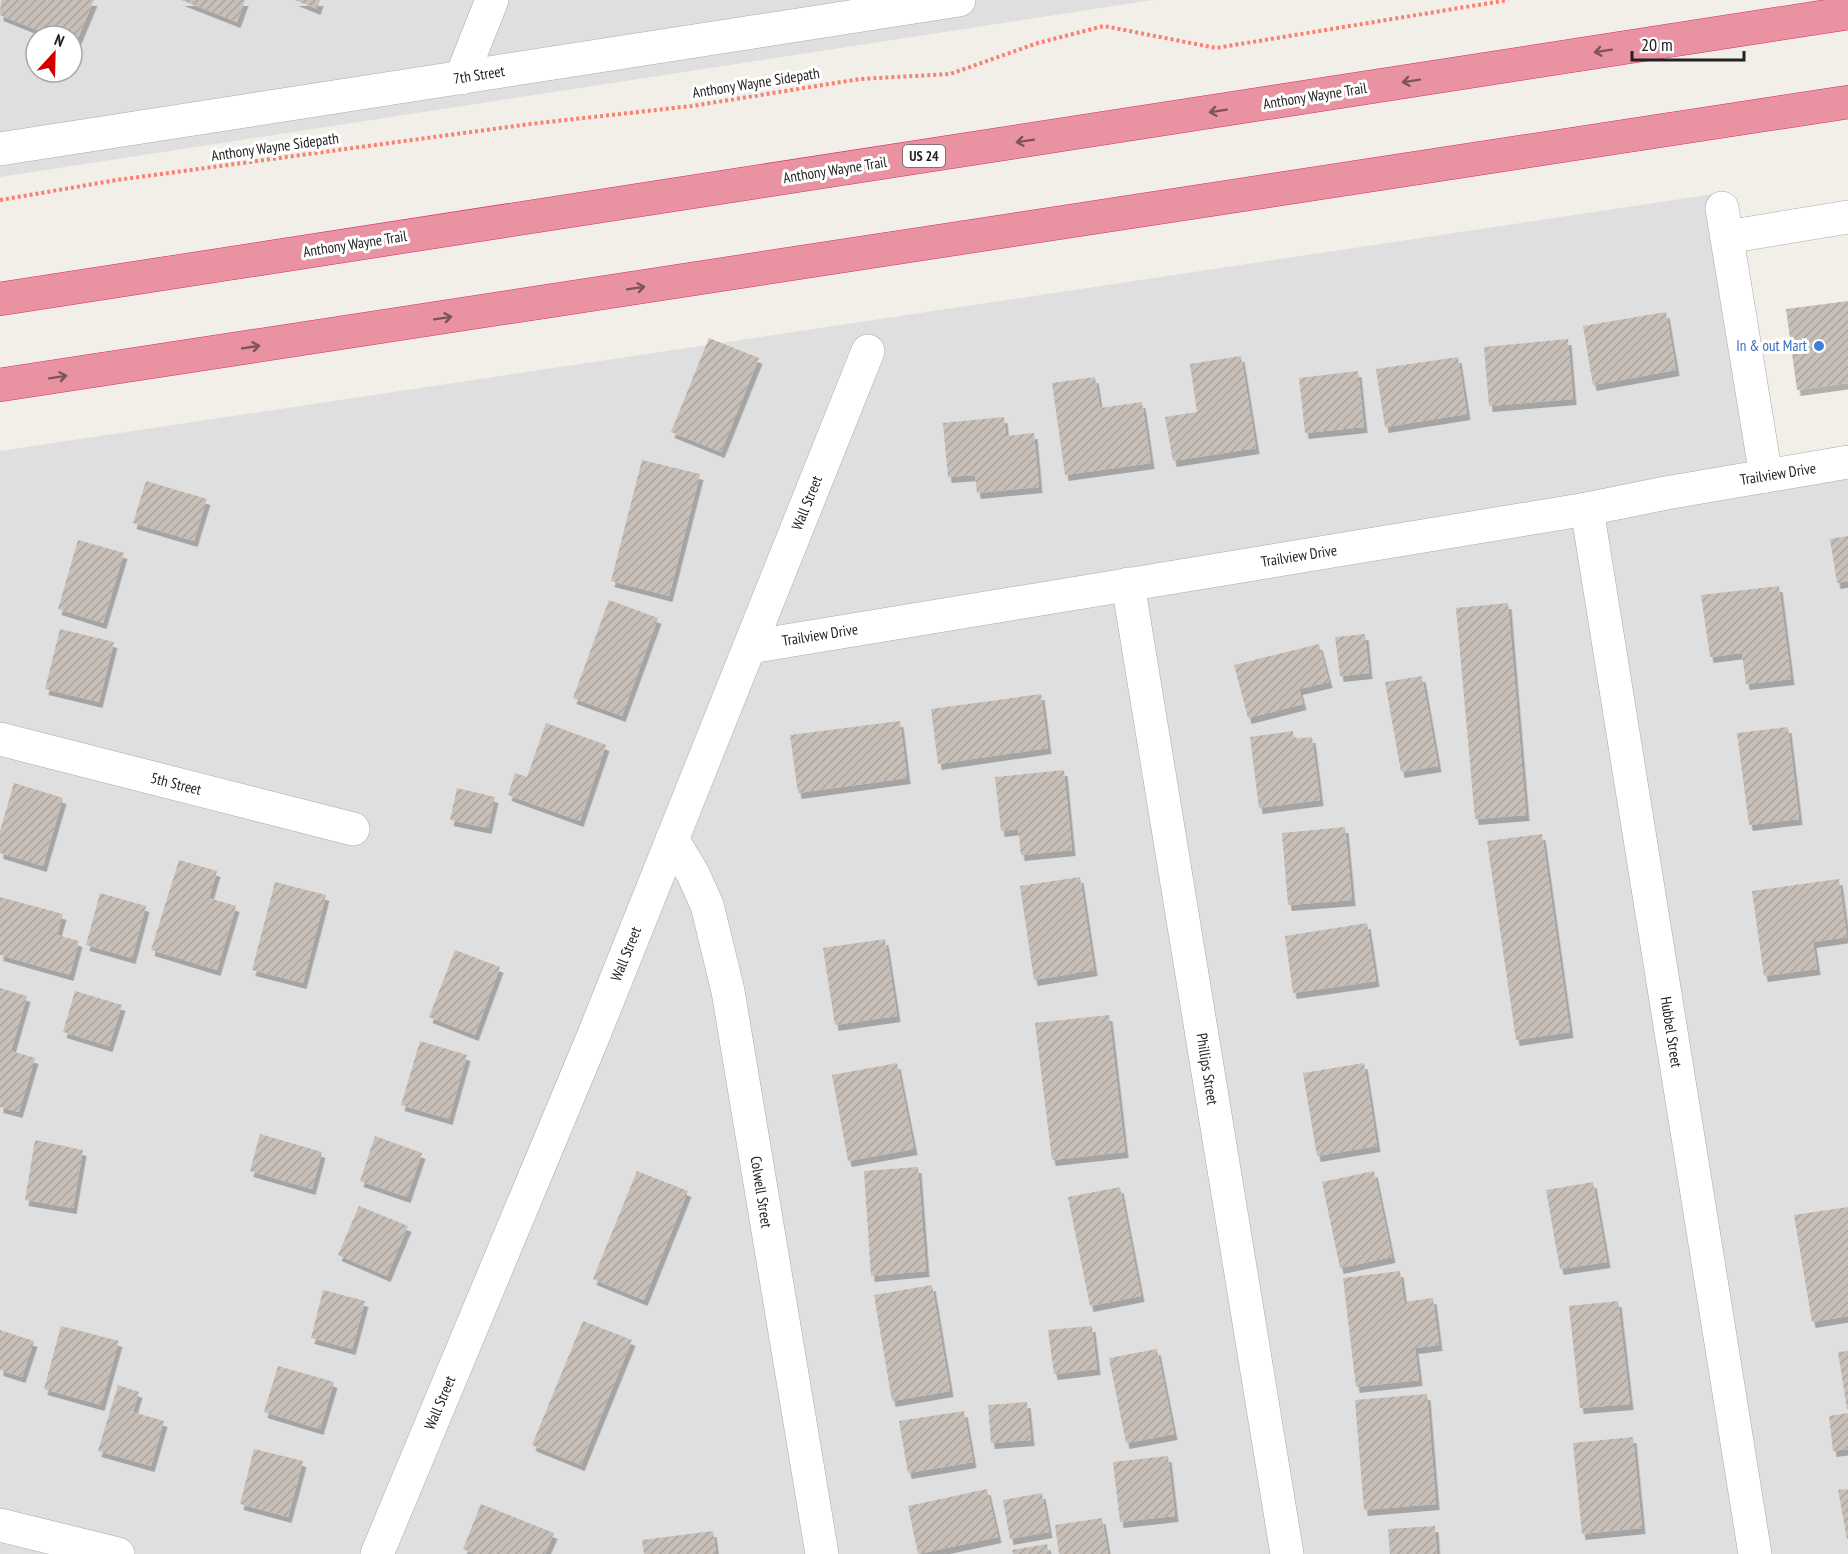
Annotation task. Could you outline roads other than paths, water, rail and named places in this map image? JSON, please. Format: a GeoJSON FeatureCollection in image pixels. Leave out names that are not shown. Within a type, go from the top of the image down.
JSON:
{"type":"FeatureCollection","features":[{"type":"Feature","properties":{"kind":"highway","name":"Anthony Wayne Trail"},"geometry":{"type":"LineString","coordinates":[[0,299],[1848,13]]}},
{"type":"Feature","properties":{"kind":"highway"},"geometry":{"type":"LineString","coordinates":[[0,386],[1848,102]]}},
{"type":"Feature","properties":{"kind":"street"},"geometry":{"type":"LineString","coordinates":[[461,78],[492,0]]}},
{"type":"Feature","properties":{"kind":"street","name":"7th Street"},"geometry":{"type":"LineString","coordinates":[[0,149],[959,0]]}},
{"type":"Feature","properties":{"kind":"street"},"geometry":{"type":"LineString","coordinates":[[1766,476],[1725,223],[1848,217]]}},
{"type":"Feature","properties":{"kind":"street","name":"Wall Street"},"geometry":{"type":"LineString","coordinates":[[377,1554],[589,1047],[868,351]]}},
{"type":"Feature","properties":{"kind":"street","name":"Trailview Drive"},"geometry":{"type":"LineString","coordinates":[[750,647],[1587,509],[1665,493],[1848,462]]}},
{"type":"Feature","properties":{"kind":"street","name":"Hubbel Street"},"geometry":{"type":"LineString","coordinates":[[1587,509],[1755,1554]]}},
{"type":"Feature","properties":{"kind":"street","name":"Phillips Street"},"geometry":{"type":"LineString","coordinates":[[1128,584],[1287,1554]]}},
{"type":"Feature","properties":{"kind":"street","name":"5th Street"},"geometry":{"type":"LineString","coordinates":[[0,739],[353,829]]}},
{"type":"Feature","properties":{"kind":"street","name":"Colwell Street"},"geometry":{"type":"LineString","coordinates":[[672,839],[693,873],[707,905],[728,991],[822,1554]]}},
{"type":"Feature","properties":{"kind":"street"},"geometry":{"type":"LineString","coordinates":[[0,1525],[118,1554]]}},
{"type":"Feature","properties":{"kind":"place","name":"In & out Mart"},"geometry":{"type":"Point","coordinates":[1819,346]}}]}
